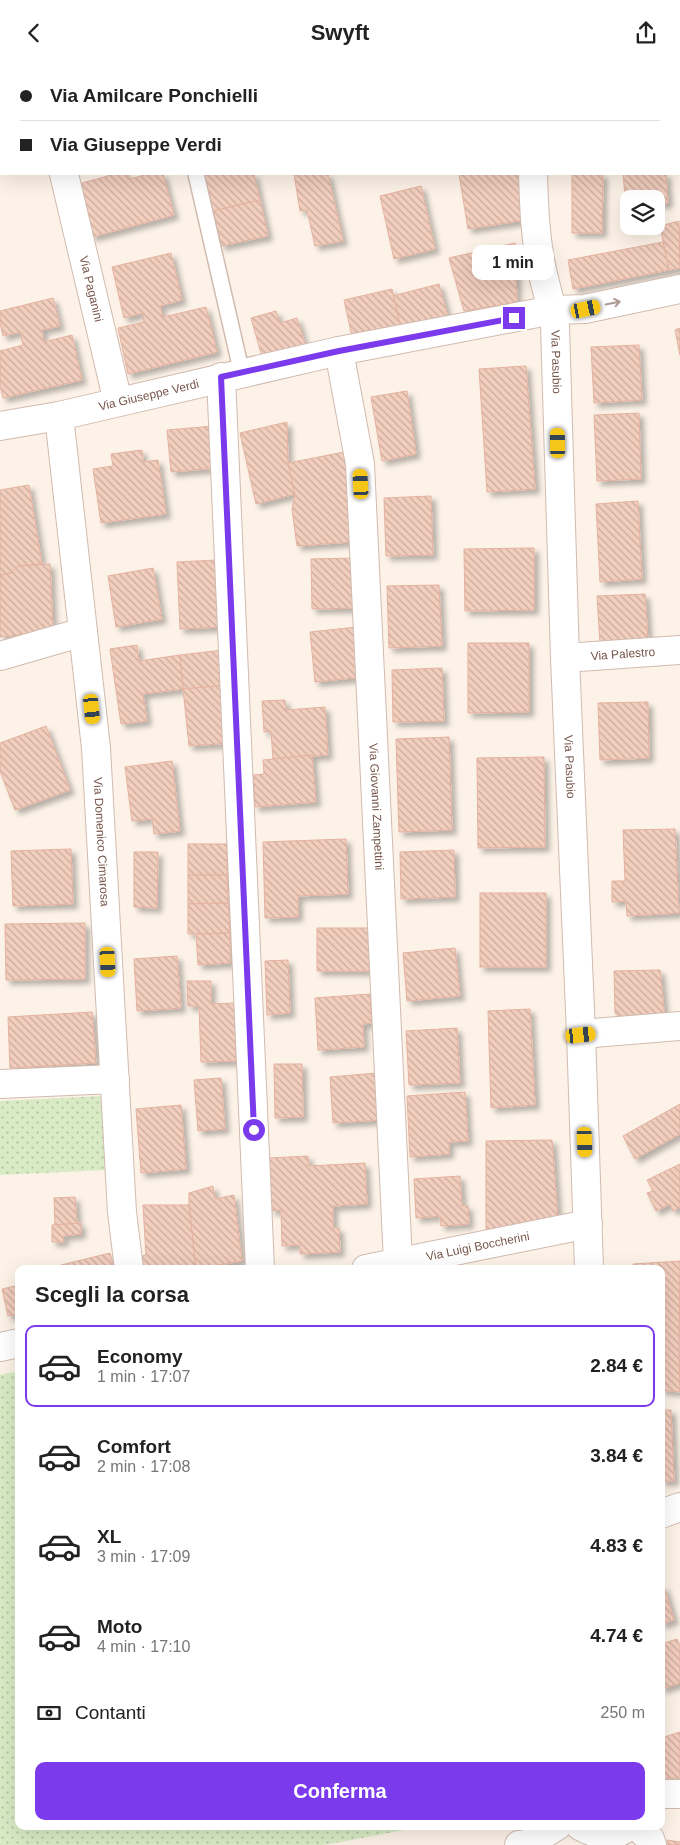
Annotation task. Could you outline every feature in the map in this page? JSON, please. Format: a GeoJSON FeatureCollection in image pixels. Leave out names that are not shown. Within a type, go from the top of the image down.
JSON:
{"type":"FeatureCollection","features":[{"type":"Feature","properties":{"kind":"street","name":"Via Paganini"},"geometry":{"type":"LineString","coordinates":[[64,175],[118,402]]}},
{"type":"Feature","properties":{"kind":"street","name":"Via Pasubio"},"geometry":{"type":"LineString","coordinates":[[533,175],[534,218],[542,269],[553,310],[555,326],[565,658],[589,1265]]}},
{"type":"Feature","properties":{"kind":"street","name":"Via Giuseppe Verdi"},"geometry":{"type":"LineString","coordinates":[[0,426],[58,416],[339,351],[553,310],[586,309],[680,289]]}},
{"type":"Feature","properties":{"kind":"street","name":"Via Giovanni Zampettini"},"geometry":{"type":"LineString","coordinates":[[339,351],[360,464],[398,1262]]}},
{"type":"Feature","properties":{"kind":"street"},"geometry":{"type":"LineString","coordinates":[[231,375],[260,1265]]}},
{"type":"Feature","properties":{"kind":"street","name":"Via Domenico Cimarosa"},"geometry":{"type":"LineString","coordinates":[[58,416],[96,748],[122,1212],[129,1265]]}},
{"type":"Feature","properties":{"kind":"street"},"geometry":{"type":"LineString","coordinates":[[0,657],[83,631]]}},
{"type":"Feature","properties":{"kind":"street","name":"Via Palestro"},"geometry":{"type":"LineString","coordinates":[[565,658],[680,650]]}},
{"type":"Feature","properties":{"kind":"street"},"geometry":{"type":"LineString","coordinates":[[581,1035],[680,1026]]}},
{"type":"Feature","properties":{"kind":"street"},"geometry":{"type":"LineString","coordinates":[[0,1084],[115,1079]]}},
{"type":"Feature","properties":{"kind":"street","name":"Via Luigi Boccherini"},"geometry":{"type":"LineString","coordinates":[[384,1265],[588,1224]]}},
{"type":"Feature","properties":{"kind":"street"},"geometry":{"type":"LineString","coordinates":[[0,1347],[15,1344]]}},
{"type":"Feature","properties":{"kind":"street"},"geometry":{"type":"LineString","coordinates":[[665,1794],[680,1794]]}},
{"type":"Feature","properties":{"kind":"street"},"geometry":{"type":"LineString","coordinates":[[519,1845],[527,1843],[550,1830]]}},
{"type":"Feature","properties":{"kind":"street"},"geometry":{"type":"LineString","coordinates":[[587,1830],[602,1835],[624,1830]]}},
{"type":"Feature","properties":{"kind":"street"},"geometry":{"type":"LineString","coordinates":[[641,1830],[650,1839],[652,1845]]}},
{"type":"Feature","properties":{"kind":"lane"},"geometry":{"type":"LineString","coordinates":[[196,175],[231,375]]}},
{"type":"Feature","properties":{"kind":"green space"},"geometry":{"type":"Polygon","coordinates":[[[102,1096],[106,1170],[0,1175],[0,1101],[102,1096]]]}},
{"type":"Feature","properties":{"kind":"green space"},"geometry":{"type":"Polygon","coordinates":[[[15,1372],[15,1830],[405,1830],[324,1845],[0,1845],[0,1375],[15,1372]]]}},
{"type":"Feature","properties":{"kind":"building"},"geometry":{"type":"Polygon","coordinates":[[[129,175],[130,179],[144,175],[163,175],[174,215],[92,237],[78,184],[108,176],[129,175]]]}},
{"type":"Feature","properties":{"kind":"building"},"geometry":{"type":"Polygon","coordinates":[[[204,175],[254,175],[260,200],[213,211],[204,175]]]}},
{"type":"Feature","properties":{"kind":"building"},"geometry":{"type":"Polygon","coordinates":[[[294,175],[328,175],[343,241],[315,246],[307,210],[300,211],[294,175]]]}},
{"type":"Feature","properties":{"kind":"building"},"geometry":{"type":"Polygon","coordinates":[[[459,175],[520,175],[525,220],[468,229],[459,175]]]}},
{"type":"Feature","properties":{"kind":"building"},"geometry":{"type":"Polygon","coordinates":[[[572,175],[603,175],[602,233],[572,233],[572,175]]]}},
{"type":"Feature","properties":{"kind":"building"},"geometry":{"type":"Polygon","coordinates":[[[623,175],[666,175],[668,203],[665,203],[665,190],[624,190],[623,175]]]}},
{"type":"Feature","properties":{"kind":"building"},"geometry":{"type":"Polygon","coordinates":[[[421,186],[435,249],[394,259],[380,196],[421,186]]]}},
{"type":"Feature","properties":{"kind":"building"},"geometry":{"type":"Polygon","coordinates":[[[260,200],[268,236],[221,246],[213,211],[260,200]]]}},
{"type":"Feature","properties":{"kind":"building"},"geometry":{"type":"Polygon","coordinates":[[[679,221],[680,268],[669,270],[662,235],[665,235],[665,225],[679,221]]]}},
{"type":"Feature","properties":{"kind":"building"},"geometry":{"type":"Polygon","coordinates":[[[663,242],[669,270],[573,289],[568,260],[663,242]]]}},
{"type":"Feature","properties":{"kind":"building"},"geometry":{"type":"Polygon","coordinates":[[[515,243],[517,302],[464,311],[449,258],[515,243]]]}},
{"type":"Feature","properties":{"kind":"building"},"geometry":{"type":"Polygon","coordinates":[[[171,253],[182,300],[160,306],[163,317],[206,307],[217,352],[128,374],[118,328],[144,322],[143,313],[124,318],[112,267],[171,253]]]}},
{"type":"Feature","properties":{"kind":"building"},"geometry":{"type":"Polygon","coordinates":[[[439,284],[448,317],[401,329],[392,296],[439,284]]]}},
{"type":"Feature","properties":{"kind":"building"},"geometry":{"type":"Polygon","coordinates":[[[392,289],[401,329],[353,341],[344,300],[392,289]]]}},
{"type":"Feature","properties":{"kind":"building"},"geometry":{"type":"Polygon","coordinates":[[[53,298],[60,326],[42,330],[44,342],[72,335],[82,380],[3,398],[0,386],[0,351],[23,345],[20,332],[3,336],[0,311],[53,298]]]}},
{"type":"Feature","properties":{"kind":"building"},"geometry":{"type":"Polygon","coordinates":[[[276,311],[280,323],[297,318],[308,354],[265,367],[251,318],[276,311]]]}},
{"type":"Feature","properties":{"kind":"building"},"geometry":{"type":"Polygon","coordinates":[[[680,328],[680,355],[675,330],[680,328]]]}},
{"type":"Feature","properties":{"kind":"building"},"geometry":{"type":"Polygon","coordinates":[[[639,345],[642,400],[594,403],[591,347],[639,345]]]}},
{"type":"Feature","properties":{"kind":"building"},"geometry":{"type":"Polygon","coordinates":[[[526,366],[535,489],[487,492],[479,369],[526,366]]]}},
{"type":"Feature","properties":{"kind":"building"},"geometry":{"type":"Polygon","coordinates":[[[407,391],[416,454],[382,461],[371,397],[407,391]]]}},
{"type":"Feature","properties":{"kind":"building"},"geometry":{"type":"Polygon","coordinates":[[[639,413],[641,479],[597,481],[594,415],[639,413]]]}},
{"type":"Feature","properties":{"kind":"building"},"geometry":{"type":"Polygon","coordinates":[[[287,422],[288,463],[295,494],[256,504],[240,433],[287,422]]]}},
{"type":"Feature","properties":{"kind":"building"},"geometry":{"type":"Polygon","coordinates":[[[213,426],[217,468],[171,472],[167,430],[213,426]]]}},
{"type":"Feature","properties":{"kind":"building"},"geometry":{"type":"Polygon","coordinates":[[[142,450],[143,462],[158,460],[166,514],[101,523],[93,469],[113,466],[111,454],[142,450]]]}},
{"type":"Feature","properties":{"kind":"building"},"geometry":{"type":"Polygon","coordinates":[[[344,452],[352,498],[350,542],[297,546],[292,509],[295,494],[288,463],[344,452]]]}},
{"type":"Feature","properties":{"kind":"building"},"geometry":{"type":"Polygon","coordinates":[[[29,485],[42,564],[18,566],[11,573],[0,575],[0,490],[29,485]]]}},
{"type":"Feature","properties":{"kind":"building"},"geometry":{"type":"Polygon","coordinates":[[[431,496],[433,555],[386,556],[384,498],[431,496]]]}},
{"type":"Feature","properties":{"kind":"building"},"geometry":{"type":"Polygon","coordinates":[[[638,501],[642,579],[600,582],[596,504],[638,501]]]}},
{"type":"Feature","properties":{"kind":"building"},"geometry":{"type":"Polygon","coordinates":[[[534,548],[534,610],[465,611],[464,549],[534,548]]]}},
{"type":"Feature","properties":{"kind":"building"},"geometry":{"type":"Polygon","coordinates":[[[356,558],[357,608],[312,609],[311,559],[356,558]]]}},
{"type":"Feature","properties":{"kind":"building"},"geometry":{"type":"Polygon","coordinates":[[[217,560],[220,627],[180,629],[177,562],[217,560]]]}},
{"type":"Feature","properties":{"kind":"building"},"geometry":{"type":"Polygon","coordinates":[[[50,564],[53,631],[0,637],[0,575],[11,573],[18,566],[50,564]]]}},
{"type":"Feature","properties":{"kind":"building"},"geometry":{"type":"Polygon","coordinates":[[[153,568],[162,619],[116,627],[108,576],[153,568]]]}},
{"type":"Feature","properties":{"kind":"building"},"geometry":{"type":"Polygon","coordinates":[[[439,585],[442,646],[389,648],[387,586],[439,585]]]}},
{"type":"Feature","properties":{"kind":"building"},"geometry":{"type":"Polygon","coordinates":[[[645,594],[648,641],[600,644],[597,596],[645,594]]]}},
{"type":"Feature","properties":{"kind":"building"},"geometry":{"type":"Polygon","coordinates":[[[357,627],[362,677],[315,682],[310,632],[357,627]]]}},
{"type":"Feature","properties":{"kind":"building"},"geometry":{"type":"Polygon","coordinates":[[[468,643],[529,643],[529,712],[468,713],[468,643]]]}},
{"type":"Feature","properties":{"kind":"building"},"geometry":{"type":"Polygon","coordinates":[[[137,645],[139,661],[180,655],[183,689],[143,694],[147,721],[121,724],[110,649],[137,645]]]}},
{"type":"Feature","properties":{"kind":"building"},"geometry":{"type":"Polygon","coordinates":[[[223,650],[227,685],[183,689],[180,655],[223,650]]]}},
{"type":"Feature","properties":{"kind":"building"},"geometry":{"type":"Polygon","coordinates":[[[442,668],[444,721],[393,722],[392,670],[442,668]]]}},
{"type":"Feature","properties":{"kind":"building"},"geometry":{"type":"Polygon","coordinates":[[[227,685],[232,743],[189,746],[183,689],[227,685]]]}},
{"type":"Feature","properties":{"kind":"building"},"geometry":{"type":"Polygon","coordinates":[[[285,700],[286,710],[325,707],[328,755],[273,759],[271,731],[264,732],[262,701],[285,700]]]}},
{"type":"Feature","properties":{"kind":"building"},"geometry":{"type":"Polygon","coordinates":[[[648,702],[649,758],[600,760],[598,703],[648,702]]]}},
{"type":"Feature","properties":{"kind":"building"},"geometry":{"type":"Polygon","coordinates":[[[46,726],[70,790],[15,810],[0,771],[0,743],[46,726]]]}},
{"type":"Feature","properties":{"kind":"building"},"geometry":{"type":"Polygon","coordinates":[[[449,737],[452,830],[399,832],[396,739],[449,737]]]}},
{"type":"Feature","properties":{"kind":"building"},"geometry":{"type":"Polygon","coordinates":[[[312,755],[316,802],[255,807],[253,775],[264,774],[263,760],[312,755]]]}},
{"type":"Feature","properties":{"kind":"building"},"geometry":{"type":"Polygon","coordinates":[[[544,757],[545,847],[478,848],[477,758],[544,757]]]}},
{"type":"Feature","properties":{"kind":"building"},"geometry":{"type":"Polygon","coordinates":[[[172,761],[180,831],[154,834],[152,819],[132,821],[125,767],[172,761]]]}},
{"type":"Feature","properties":{"kind":"building"},"geometry":{"type":"Polygon","coordinates":[[[675,829],[679,913],[627,916],[626,901],[612,902],[612,881],[625,881],[623,830],[675,829]]]}},
{"type":"Feature","properties":{"kind":"building"},"geometry":{"type":"Polygon","coordinates":[[[346,839],[348,894],[298,896],[298,917],[265,918],[263,842],[346,839]]]}},
{"type":"Feature","properties":{"kind":"building"},"geometry":{"type":"Polygon","coordinates":[[[188,844],[227,844],[227,875],[188,875],[188,844]]]}},
{"type":"Feature","properties":{"kind":"building"},"geometry":{"type":"Polygon","coordinates":[[[71,849],[73,904],[13,906],[11,851],[71,849]]]}},
{"type":"Feature","properties":{"kind":"building"},"geometry":{"type":"Polygon","coordinates":[[[454,850],[455,897],[401,899],[400,852],[454,850]]]}},
{"type":"Feature","properties":{"kind":"building"},"geometry":{"type":"Polygon","coordinates":[[[134,852],[158,852],[157,908],[134,907],[134,852]]]}},
{"type":"Feature","properties":{"kind":"building"},"geometry":{"type":"Polygon","coordinates":[[[188,875],[227,875],[228,903],[188,904],[188,875]]]}},
{"type":"Feature","properties":{"kind":"building"},"geometry":{"type":"Polygon","coordinates":[[[480,893],[546,893],[546,967],[480,967],[480,893]]]}},
{"type":"Feature","properties":{"kind":"building"},"geometry":{"type":"Polygon","coordinates":[[[228,903],[230,933],[188,934],[188,904],[228,903]]]}},
{"type":"Feature","properties":{"kind":"building"},"geometry":{"type":"Polygon","coordinates":[[[85,923],[85,979],[6,980],[5,924],[85,923]]]}},
{"type":"Feature","properties":{"kind":"building"},"geometry":{"type":"Polygon","coordinates":[[[317,928],[373,928],[372,971],[317,971],[317,928]]]}},
{"type":"Feature","properties":{"kind":"building"},"geometry":{"type":"Polygon","coordinates":[[[230,933],[230,963],[198,965],[196,934],[230,933]]]}},
{"type":"Feature","properties":{"kind":"building"},"geometry":{"type":"Polygon","coordinates":[[[455,948],[460,996],[407,1001],[403,953],[455,948]]]}},
{"type":"Feature","properties":{"kind":"building"},"geometry":{"type":"Polygon","coordinates":[[[177,956],[181,1008],[137,1011],[134,959],[177,956]]]}},
{"type":"Feature","properties":{"kind":"building"},"geometry":{"type":"Polygon","coordinates":[[[288,960],[290,1013],[267,1015],[265,961],[288,960]]]}},
{"type":"Feature","properties":{"kind":"building"},"geometry":{"type":"Polygon","coordinates":[[[660,970],[665,1020],[623,1021],[615,1013],[614,971],[660,970]]]}},
{"type":"Feature","properties":{"kind":"building"},"geometry":{"type":"Polygon","coordinates":[[[187,981],[211,981],[211,1004],[235,1003],[236,1061],[201,1062],[199,1006],[188,1006],[187,981]]]}},
{"type":"Feature","properties":{"kind":"building"},"geometry":{"type":"Polygon","coordinates":[[[370,994],[372,1023],[363,1024],[364,1047],[318,1050],[315,998],[370,994]]]}},
{"type":"Feature","properties":{"kind":"building"},"geometry":{"type":"Polygon","coordinates":[[[530,1009],[535,1105],[491,1108],[488,1011],[530,1009]]]}},
{"type":"Feature","properties":{"kind":"building"},"geometry":{"type":"Polygon","coordinates":[[[92,1012],[96,1063],[10,1068],[8,1017],[92,1012]]]}},
{"type":"Feature","properties":{"kind":"building"},"geometry":{"type":"Polygon","coordinates":[[[457,1028],[460,1083],[409,1085],[406,1031],[457,1028]]]}},
{"type":"Feature","properties":{"kind":"building"},"geometry":{"type":"Polygon","coordinates":[[[274,1064],[302,1064],[303,1117],[275,1118],[274,1064]]]}},
{"type":"Feature","properties":{"kind":"building"},"geometry":{"type":"Polygon","coordinates":[[[377,1073],[380,1120],[333,1123],[330,1077],[377,1073]]]}},
{"type":"Feature","properties":{"kind":"building"},"geometry":{"type":"Polygon","coordinates":[[[221,1078],[225,1129],[198,1131],[194,1080],[221,1078]]]}},
{"type":"Feature","properties":{"kind":"building"},"geometry":{"type":"Polygon","coordinates":[[[465,1092],[468,1141],[449,1142],[449,1154],[410,1157],[407,1096],[465,1092]]]}},
{"type":"Feature","properties":{"kind":"building"},"geometry":{"type":"Polygon","coordinates":[[[680,1104],[680,1134],[635,1159],[623,1136],[680,1104]]]}},
{"type":"Feature","properties":{"kind":"building"},"geometry":{"type":"Polygon","coordinates":[[[181,1105],[186,1169],[141,1173],[136,1109],[181,1105]]]}},
{"type":"Feature","properties":{"kind":"building"},"geometry":{"type":"Polygon","coordinates":[[[552,1140],[558,1220],[486,1234],[486,1141],[552,1140]]]}},
{"type":"Feature","properties":{"kind":"building"},"geometry":{"type":"Polygon","coordinates":[[[308,1156],[309,1166],[365,1163],[367,1204],[333,1206],[333,1228],[339,1228],[340,1252],[300,1254],[300,1245],[282,1246],[281,1210],[271,1211],[269,1158],[308,1156]]]}},
{"type":"Feature","properties":{"kind":"building"},"geometry":{"type":"Polygon","coordinates":[[[680,1164],[680,1207],[673,1211],[670,1204],[656,1211],[647,1193],[653,1191],[647,1180],[680,1164]]]}},
{"type":"Feature","properties":{"kind":"building"},"geometry":{"type":"Polygon","coordinates":[[[460,1176],[462,1206],[468,1206],[469,1224],[441,1226],[440,1216],[416,1218],[414,1179],[460,1176]]]}},
{"type":"Feature","properties":{"kind":"building"},"geometry":{"type":"Polygon","coordinates":[[[213,1186],[215,1199],[234,1195],[242,1261],[219,1265],[196,1265],[189,1193],[213,1186]]]}},
{"type":"Feature","properties":{"kind":"building"},"geometry":{"type":"Polygon","coordinates":[[[75,1197],[77,1224],[55,1225],[54,1198],[75,1197]]]}},
{"type":"Feature","properties":{"kind":"building"},"geometry":{"type":"Polygon","coordinates":[[[143,1205],[189,1205],[196,1265],[137,1265],[135,1258],[146,1255],[143,1205]]]}},
{"type":"Feature","properties":{"kind":"building"},"geometry":{"type":"Polygon","coordinates":[[[81,1223],[81,1234],[63,1236],[64,1242],[52,1242],[52,1225],[81,1223]]]}},
{"type":"Feature","properties":{"kind":"building"},"geometry":{"type":"Polygon","coordinates":[[[110,1253],[113,1265],[61,1265],[110,1253]]]}},
{"type":"Feature","properties":{"kind":"building"},"geometry":{"type":"Polygon","coordinates":[[[680,1261],[680,1392],[665,1390],[665,1265],[633,1264],[680,1261]]]}},
{"type":"Feature","properties":{"kind":"building"},"geometry":{"type":"Polygon","coordinates":[[[15,1286],[15,1315],[8,1316],[2,1289],[15,1286]]]}},
{"type":"Feature","properties":{"kind":"building"},"geometry":{"type":"Polygon","coordinates":[[[665,1410],[671,1410],[674,1481],[665,1481],[665,1410]]]}},
{"type":"Feature","properties":{"kind":"building"},"geometry":{"type":"Polygon","coordinates":[[[665,1589],[674,1620],[665,1623],[665,1589]]]}},
{"type":"Feature","properties":{"kind":"building"},"geometry":{"type":"Polygon","coordinates":[[[677,1639],[680,1647],[680,1683],[665,1688],[665,1643],[677,1639]]]}},
{"type":"Feature","properties":{"kind":"building"},"geometry":{"type":"Polygon","coordinates":[[[680,1732],[680,1778],[665,1778],[665,1737],[680,1732]]]}},
{"type":"Feature","properties":{"kind":"building"},"geometry":{"type":"Polygon","coordinates":[[[667,1840],[680,1842],[680,1845],[668,1845],[667,1840]]]}},
{"type":"Feature","properties":{"kind":"route"},"geometry":{"type":"LineString","coordinates":[[254,1130],[221,377],[242,374],[339,351],[514,318]]}}]}
